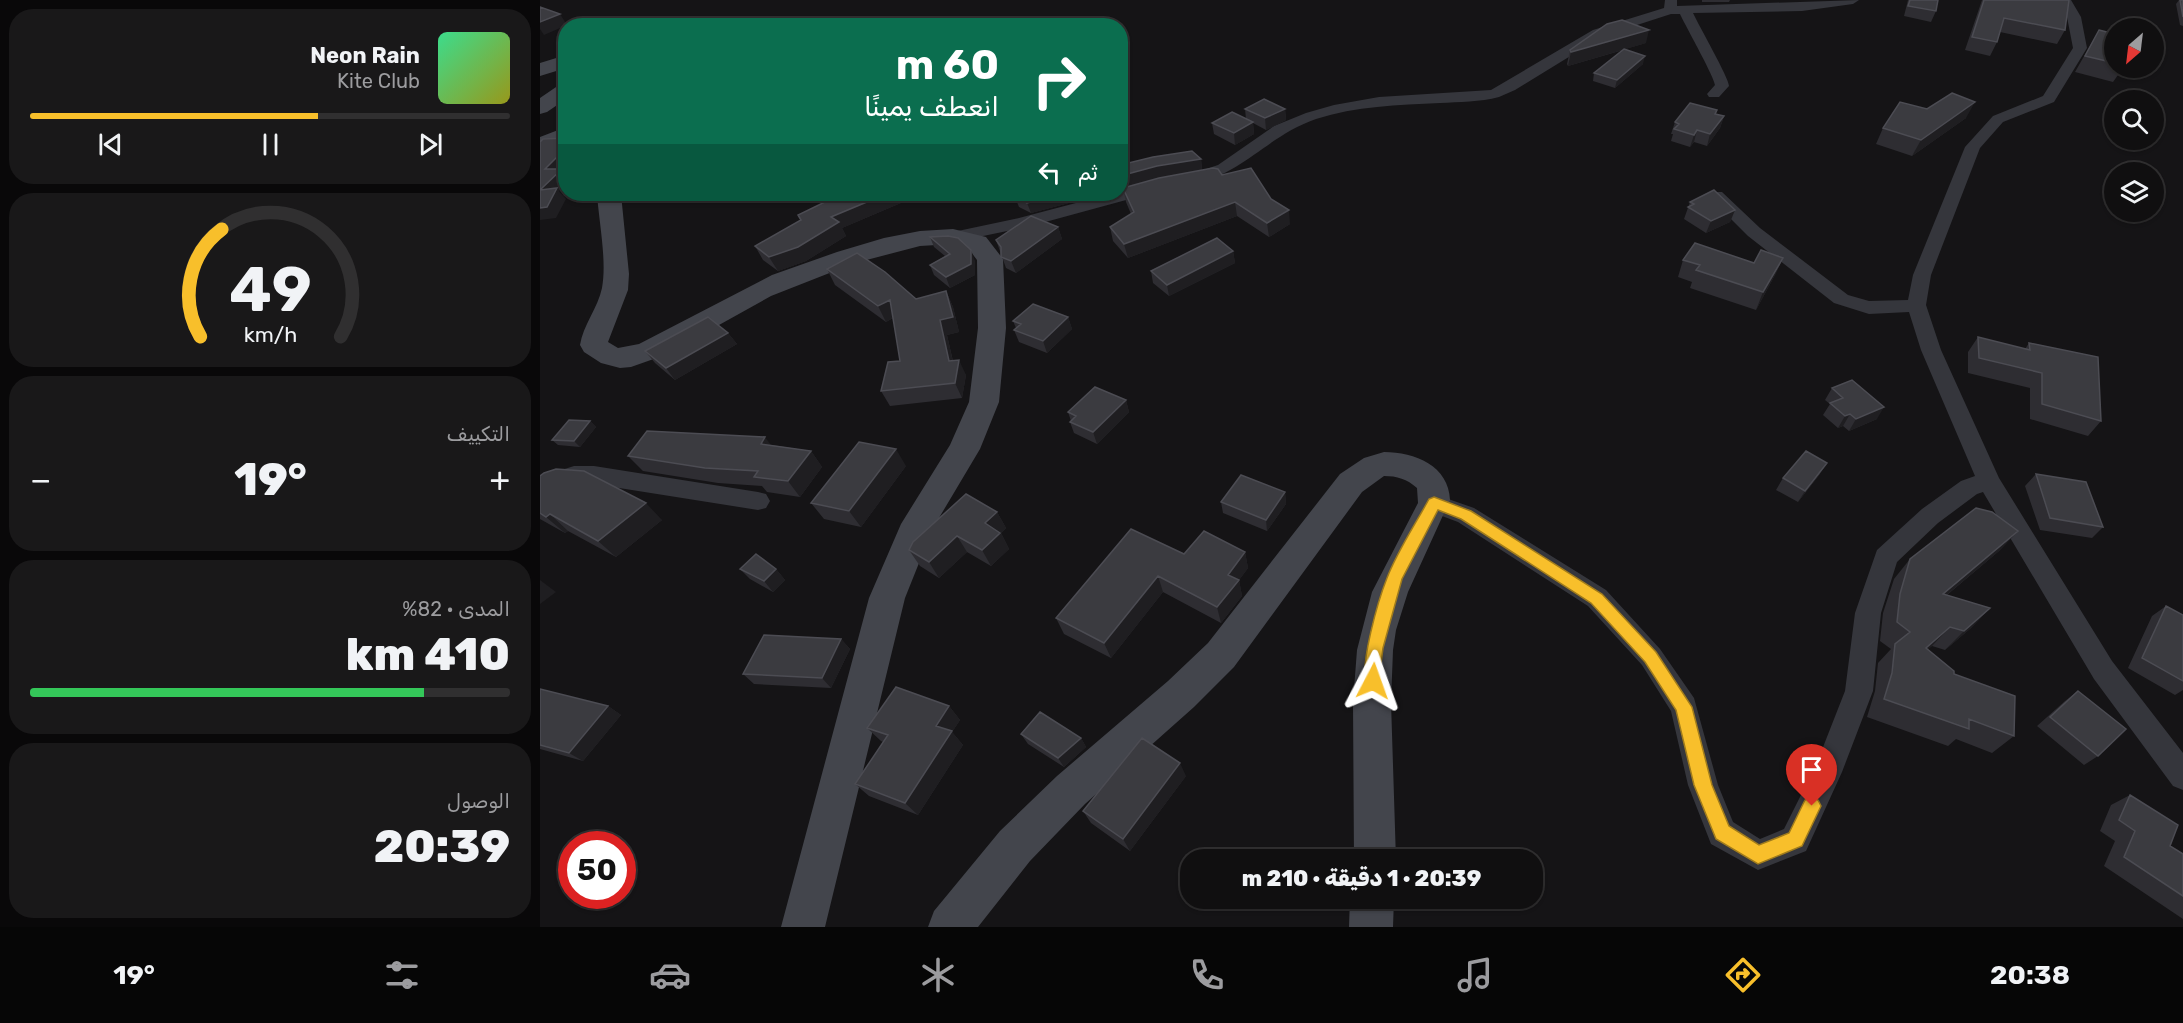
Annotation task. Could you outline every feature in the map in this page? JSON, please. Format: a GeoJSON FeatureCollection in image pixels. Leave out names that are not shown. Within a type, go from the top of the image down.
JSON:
{"type":"FeatureCollection","features":[{"type":"Feature","properties":{"kind":"main road"},"geometry":{"type":"LineString","coordinates":[[540,70],[558,64]]}},
{"type":"Feature","properties":{"kind":"main road"},"geometry":{"type":"LineString","coordinates":[[540,108],[558,95]]}},
{"type":"Feature","properties":{"kind":"main road"},"geometry":{"type":"LineString","coordinates":[[540,145],[558,137]]}},
{"type":"Feature","properties":{"kind":"main road"},"geometry":{"type":"LineString","coordinates":[[610,201],[616,274],[615,290],[595,336],[594,345],[606,356],[623,358],[645,353],[761,290],[822,265],[927,237],[959,236],[976,241],[988,250],[992,328],[984,402],[964,449],[918,524],[887,598],[803,927]]}},
{"type":"Feature","properties":{"kind":"main road"},"geometry":{"type":"LineString","coordinates":[[950,927],[1016,846],[1071,789],[1182,694],[1221,655],[1351,483],[1383,464],[1421,474],[1430,481],[1434,503],[1395,578],[1375,648],[1371,698],[1377,823],[1376,849]]}},
{"type":"Feature","properties":{"kind":"main road"},"geometry":{"type":"LineString","coordinates":[[1371,927],[1372,909]]}},
{"type":"Feature","properties":{"kind":"street"},"geometry":{"type":"LineString","coordinates":[[1128,194],[1160,185],[1204,178],[1232,167],[1272,135],[1313,115],[1367,102],[1494,94],[1510,87],[1598,33],[1675,7],[1802,7],[1853,0]]}},
{"type":"Feature","properties":{"kind":"street"},"geometry":{"type":"LineString","coordinates":[[2065,0],[2074,17],[2080,48],[2049,99],[1998,119],[1973,147],[1922,275],[1916,305],[1930,350],[1989,481],[2103,670],[2183,776]]}},
{"type":"Feature","properties":{"kind":"street"},"geometry":{"type":"LineString","coordinates":[[1675,7],[1722,79],[1722,86],[1714,94]]}},
{"type":"Feature","properties":{"kind":"street"},"geometry":{"type":"LineString","coordinates":[[1716,196],[1754,232],[1853,306],[1873,310],[1916,305]]}},
{"type":"Feature","properties":{"kind":"street"},"geometry":{"type":"LineString","coordinates":[[959,236],[1021,223],[1101,201]]}},
{"type":"Feature","properties":{"kind":"street"},"geometry":{"type":"LineString","coordinates":[[540,486],[574,475],[594,475],[758,501]]}},
{"type":"Feature","properties":{"kind":"street"},"geometry":{"type":"LineString","coordinates":[[1434,503],[1466,515],[1597,598],[1651,657],[1684,707],[1703,785],[1722,833],[1758,855],[1795,840],[1828,772],[1859,691],[1868,613],[1886,557],[1930,516],[1969,487],[1989,481]]}},
{"type":"Feature","properties":{"kind":"building"},"geometry":{"type":"Polygon","coordinates":[[[1910,0],[1938,0],[1936,11],[1908,6],[1910,0]]]}},
{"type":"Feature","properties":{"kind":"building"},"geometry":{"type":"Polygon","coordinates":[[[1984,0],[2069,0],[2065,30],[2004,18],[1997,42],[1972,37],[1984,0]]]}},
{"type":"Feature","properties":{"kind":"building"},"geometry":{"type":"Polygon","coordinates":[[[2180,0],[2183,0],[2183,17],[2180,0]]]}},
{"type":"Feature","properties":{"kind":"building"},"geometry":{"type":"Polygon","coordinates":[[[540,7],[560,14],[540,22],[540,7]]]}},
{"type":"Feature","properties":{"kind":"building"},"geometry":{"type":"Polygon","coordinates":[[[1622,20],[1649,30],[1571,52],[1570,50],[1607,24],[1622,20]]]}},
{"type":"Feature","properties":{"kind":"building"},"geometry":{"type":"Polygon","coordinates":[[[2099,30],[2104,31],[2104,60],[2085,56],[2099,30]]]}},
{"type":"Feature","properties":{"kind":"building"},"geometry":{"type":"Polygon","coordinates":[[[1624,49],[1645,56],[1617,80],[1594,73],[1624,49]]]}},
{"type":"Feature","properties":{"kind":"building"},"geometry":{"type":"Polygon","coordinates":[[[1952,93],[1975,102],[1921,140],[1883,128],[1900,102],[1927,109],[1952,93]]]}},
{"type":"Feature","properties":{"kind":"building"},"geometry":{"type":"Polygon","coordinates":[[[1264,99],[1285,109],[1265,118],[1245,109],[1264,99]]]}},
{"type":"Feature","properties":{"kind":"building"},"geometry":{"type":"Polygon","coordinates":[[[1690,103],[1717,110],[1715,114],[1724,116],[1710,134],[1697,130],[1694,135],[1674,129],[1679,124],[1675,122],[1690,103]]]}},
{"type":"Feature","properties":{"kind":"building"},"geometry":{"type":"Polygon","coordinates":[[[1232,112],[1253,122],[1234,133],[1212,123],[1232,112]]]}},
{"type":"Feature","properties":{"kind":"building"},"geometry":{"type":"Polygon","coordinates":[[[558,138],[558,156],[545,169],[558,169],[558,173],[540,190],[540,142],[543,139],[558,138]]]}},
{"type":"Feature","properties":{"kind":"building"},"geometry":{"type":"Polygon","coordinates":[[[1192,151],[1201,159],[1157,166],[1128,174],[1128,163],[1192,151]]]}},
{"type":"Feature","properties":{"kind":"building"},"geometry":{"type":"Polygon","coordinates":[[[1213,168],[1218,169],[1222,175],[1251,168],[1271,199],[1289,210],[1267,223],[1235,202],[1124,244],[1110,227],[1134,212],[1128,199],[1128,187],[1213,168]]]}},
{"type":"Feature","properties":{"kind":"building"},"geometry":{"type":"Polygon","coordinates":[[[557,188],[547,207],[540,208],[540,190],[557,188]]]}},
{"type":"Feature","properties":{"kind":"building"},"geometry":{"type":"Polygon","coordinates":[[[1714,190],[1735,210],[1711,221],[1688,207],[1694,204],[1690,202],[1714,190]]]}},
{"type":"Feature","properties":{"kind":"building"},"geometry":{"type":"Polygon","coordinates":[[[827,201],[869,201],[831,217],[839,222],[798,247],[769,257],[755,246],[801,220],[798,215],[827,201]]]}},
{"type":"Feature","properties":{"kind":"building"},"geometry":{"type":"Polygon","coordinates":[[[1031,216],[1058,227],[1011,261],[1001,257],[1001,247],[996,240],[1031,216]]]}},
{"type":"Feature","properties":{"kind":"building"},"geometry":{"type":"Polygon","coordinates":[[[930,237],[958,238],[971,250],[971,264],[946,277],[930,265],[950,254],[930,237]]]}},
{"type":"Feature","properties":{"kind":"building"},"geometry":{"type":"Polygon","coordinates":[[[1217,238],[1233,251],[1167,285],[1151,271],[1217,238]]]}},
{"type":"Feature","properties":{"kind":"building"},"geometry":{"type":"Polygon","coordinates":[[[1695,243],[1754,263],[1761,250],[1783,258],[1763,292],[1696,270],[1700,265],[1683,260],[1695,243]]]}},
{"type":"Feature","properties":{"kind":"building"},"geometry":{"type":"Polygon","coordinates":[[[857,253],[885,272],[916,299],[946,291],[953,317],[940,320],[949,361],[959,360],[955,383],[881,391],[888,362],[900,361],[890,300],[878,306],[827,269],[857,253]]]}},
{"type":"Feature","properties":{"kind":"building"},"geometry":{"type":"Polygon","coordinates":[[[1033,304],[1068,317],[1043,341],[1014,330],[1021,324],[1013,321],[1033,304]]]}},
{"type":"Feature","properties":{"kind":"building"},"geometry":{"type":"Polygon","coordinates":[[[708,317],[728,333],[666,368],[645,351],[708,317]]]}},
{"type":"Feature","properties":{"kind":"building"},"geometry":{"type":"Polygon","coordinates":[[[1978,337],[2030,350],[2029,343],[2098,357],[2101,421],[2042,404],[2042,373],[1979,358],[1978,337]]]}},
{"type":"Feature","properties":{"kind":"building"},"geometry":{"type":"Polygon","coordinates":[[[1852,380],[1884,407],[1856,419],[1850,414],[1845,416],[1830,403],[1843,398],[1832,388],[1852,380]]]}},
{"type":"Feature","properties":{"kind":"building"},"geometry":{"type":"Polygon","coordinates":[[[1095,387],[1126,400],[1093,432],[1070,422],[1076,416],[1068,412],[1095,387]]]}},
{"type":"Feature","properties":{"kind":"building"},"geometry":{"type":"Polygon","coordinates":[[[569,420],[590,421],[574,441],[552,440],[569,420]]]}},
{"type":"Feature","properties":{"kind":"building"},"geometry":{"type":"Polygon","coordinates":[[[647,431],[765,437],[761,444],[811,451],[788,481],[754,477],[758,471],[705,468],[628,456],[647,431]]]}},
{"type":"Feature","properties":{"kind":"building"},"geometry":{"type":"Polygon","coordinates":[[[859,442],[896,449],[849,511],[811,503],[859,442]]]}},
{"type":"Feature","properties":{"kind":"building"},"geometry":{"type":"Polygon","coordinates":[[[1806,451],[1827,463],[1805,491],[1783,478],[1806,451]]]}},
{"type":"Feature","properties":{"kind":"building"},"geometry":{"type":"Polygon","coordinates":[[[556,469],[584,471],[646,503],[598,541],[550,514],[546,517],[540,513],[540,476],[556,469]]]}},
{"type":"Feature","properties":{"kind":"building"},"geometry":{"type":"Polygon","coordinates":[[[2036,474],[2086,482],[2103,527],[2050,518],[2036,474]]]}},
{"type":"Feature","properties":{"kind":"building"},"geometry":{"type":"Polygon","coordinates":[[[1241,475],[1285,492],[1266,520],[1221,502],[1241,475]]]}},
{"type":"Feature","properties":{"kind":"building"},"geometry":{"type":"Polygon","coordinates":[[[966,494],[997,512],[985,523],[1000,533],[982,550],[957,536],[929,562],[909,550],[913,542],[966,494]]]}},
{"type":"Feature","properties":{"kind":"building"},"geometry":{"type":"Polygon","coordinates":[[[1976,508],[1992,512],[2018,531],[1943,594],[1990,608],[1964,631],[1950,627],[1926,648],[1954,671],[1954,674],[2015,696],[2014,736],[1969,719],[1969,729],[1884,699],[1892,673],[1895,644],[1910,632],[1897,622],[1900,594],[1910,559],[1976,508]]]}},
{"type":"Feature","properties":{"kind":"building"},"geometry":{"type":"Polygon","coordinates":[[[1131,529],[1184,554],[1204,531],[1245,552],[1228,575],[1239,580],[1217,607],[1158,576],[1104,643],[1056,618],[1131,529]]]}},
{"type":"Feature","properties":{"kind":"building"},"geometry":{"type":"Polygon","coordinates":[[[756,554],[776,569],[764,581],[740,569],[756,554]]]}},
{"type":"Feature","properties":{"kind":"building"},"geometry":{"type":"Polygon","coordinates":[[[2166,606],[2183,615],[2183,681],[2142,658],[2166,606]]]}},
{"type":"Feature","properties":{"kind":"building"},"geometry":{"type":"Polygon","coordinates":[[[764,635],[841,639],[822,678],[743,674],[764,635]]]}},
{"type":"Feature","properties":{"kind":"building"},"geometry":{"type":"Polygon","coordinates":[[[896,687],[949,706],[936,726],[952,731],[905,803],[855,784],[888,735],[867,728],[896,687]]]}},
{"type":"Feature","properties":{"kind":"building"},"geometry":{"type":"Polygon","coordinates":[[[540,689],[608,706],[569,753],[540,745],[540,689]]]}},
{"type":"Feature","properties":{"kind":"building"},"geometry":{"type":"Polygon","coordinates":[[[2078,691],[2126,729],[2098,756],[2050,717],[2078,691]]]}},
{"type":"Feature","properties":{"kind":"building"},"geometry":{"type":"Polygon","coordinates":[[[1040,712],[1081,738],[1058,758],[1021,734],[1040,712]]]}},
{"type":"Feature","properties":{"kind":"building"},"geometry":{"type":"Polygon","coordinates":[[[1142,738],[1180,763],[1123,839],[1083,811],[1142,738]]]}},
{"type":"Feature","properties":{"kind":"building"},"geometry":{"type":"Polygon","coordinates":[[[2130,795],[2178,825],[2170,846],[2183,854],[2183,896],[2124,857],[2135,831],[2119,820],[2130,795]]]}},
{"type":"Feature","properties":{"kind":"route"},"geometry":{"type":"LineString","coordinates":[[1373,681],[1375,648],[1395,578],[1434,503],[1466,515],[1597,598],[1651,657],[1684,707],[1703,785],[1722,833],[1758,855],[1795,840],[1812,806]]}}]}
